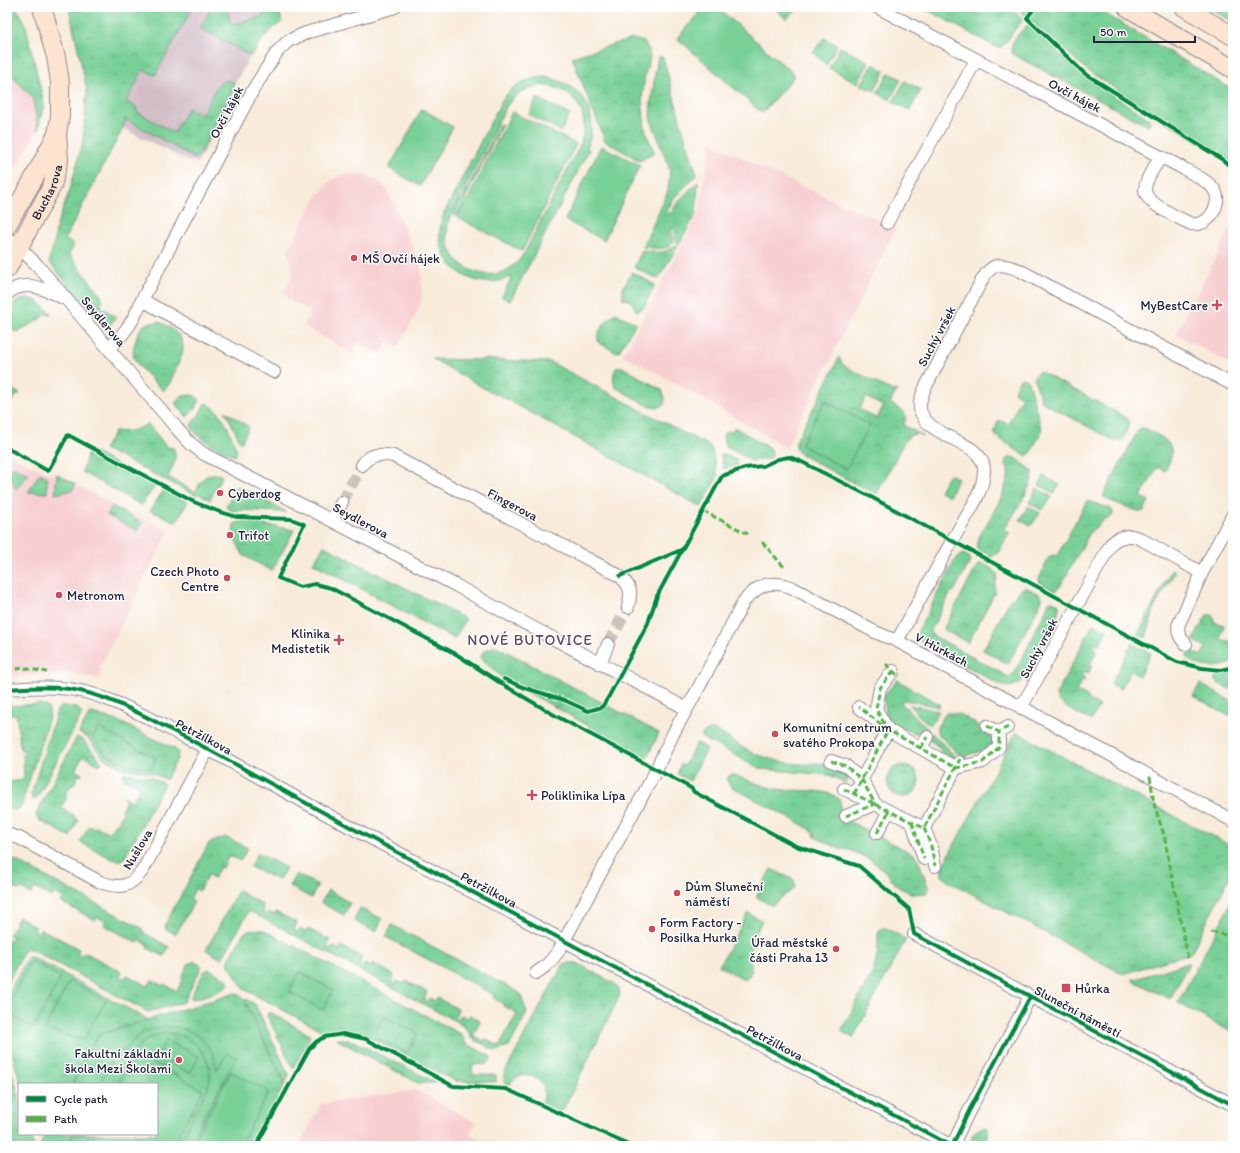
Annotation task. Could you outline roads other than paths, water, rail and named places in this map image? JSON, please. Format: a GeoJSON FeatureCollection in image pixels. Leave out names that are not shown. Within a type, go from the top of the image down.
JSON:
{"type":"FeatureCollection","features":[{"type":"Feature","properties":{"kind":"main road","name":"Bucharova"},"geometry":{"type":"LineString","coordinates":[[7,225],[33,180],[56,134],[60,116],[60,82],[56,57],[42,7]]}},
{"type":"Feature","properties":{"kind":"main road"},"geometry":{"type":"LineString","coordinates":[[1127,7],[1233,69]]}},
{"type":"Feature","properties":{"kind":"main road"},"geometry":{"type":"LineString","coordinates":[[1184,7],[1233,36]]}},
{"type":"Feature","properties":{"kind":"main road","name":"Bucharova"},"geometry":{"type":"LineString","coordinates":[[7,269],[13,242],[52,186],[59,159],[56,134]]}},
{"type":"Feature","properties":{"kind":"street","name":"Ovčí hájek"},"geometry":{"type":"LineString","coordinates":[[109,348],[122,336],[135,317],[142,300],[254,88],[277,52],[288,41],[306,33],[395,7]]}},
{"type":"Feature","properties":{"kind":"street","name":"Ovčí hájek"},"geometry":{"type":"LineString","coordinates":[[877,7],[1205,180],[1215,189],[1217,195],[1216,208],[1207,220],[1197,225],[1191,224],[1150,201],[1147,197],[1145,192],[1146,186],[1161,157]]}},
{"type":"Feature","properties":{"kind":"street"},"geometry":{"type":"LineString","coordinates":[[887,223],[976,60]]}},
{"type":"Feature","properties":{"kind":"street","name":"Seydlerova"},"geometry":{"type":"LineString","coordinates":[[13,242],[67,299],[190,443],[204,454],[332,520],[687,709]]}},
{"type":"Feature","properties":{"kind":"street","name":"Suchý vršek"},"geometry":{"type":"LineString","coordinates":[[897,641],[982,485],[984,467],[982,460],[969,447],[929,424],[922,415],[920,404],[925,388],[982,280],[989,270],[993,267],[1006,265],[1018,270],[1233,385]]}},
{"type":"Feature","properties":{"kind":"street","name":"Seydlerova"},"geometry":{"type":"LineString","coordinates":[[7,294],[20,287],[36,286],[67,299]]}},
{"type":"Feature","properties":{"kind":"street"},"geometry":{"type":"LineString","coordinates":[[142,300],[274,372]]}},
{"type":"Feature","properties":{"kind":"street","name":"Fingerova"},"geometry":{"type":"LineString","coordinates":[[362,465],[370,456],[382,454],[393,456],[620,576],[628,584],[631,595],[628,607]]}},
{"type":"Feature","properties":{"kind":"street"},"geometry":{"type":"LineString","coordinates":[[332,520],[342,502]]}},
{"type":"Feature","properties":{"kind":"street"},"geometry":{"type":"LineString","coordinates":[[1186,644],[1178,634],[1178,626],[1202,573],[1233,514]]}},
{"type":"Feature","properties":{"kind":"street","name":"Suchý vršek"},"geometry":{"type":"LineString","coordinates":[[1022,708],[1107,551],[1111,544],[1117,539],[1127,536],[1138,538],[1202,573]]}},
{"type":"Feature","properties":{"kind":"street","name":"V Hůrkách"},"geometry":{"type":"LineString","coordinates":[[687,709],[744,601],[751,593],[765,585],[772,583],[782,584],[791,587],[875,632],[897,641],[1233,821]]}},
{"type":"Feature","properties":{"kind":"street"},"geometry":{"type":"LineString","coordinates":[[600,664],[608,644]]}},
{"type":"Feature","properties":{"kind":"street"},"geometry":{"type":"LineString","coordinates":[[888,730],[876,709],[880,688],[893,671]]}},
{"type":"Feature","properties":{"kind":"street","name":"Petržílkova"},"geometry":{"type":"LineString","coordinates":[[7,689],[50,686],[72,689],[100,696],[128,708],[208,749],[290,795],[952,1146],[1030,997]]}},
{"type":"Feature","properties":{"kind":"street"},"geometry":{"type":"LineString","coordinates":[[859,707],[888,730],[921,748],[958,763],[983,762],[999,747],[1003,729],[987,726]]}},
{"type":"Feature","properties":{"kind":"street"},"geometry":{"type":"LineString","coordinates":[[536,973],[547,965],[558,952],[652,778],[687,709]]}},
{"type":"Feature","properties":{"kind":"street"},"geometry":{"type":"LineString","coordinates":[[888,730],[862,780],[849,792],[924,828],[931,846],[936,866]]}},
{"type":"Feature","properties":{"kind":"street"},"geometry":{"type":"LineString","coordinates":[[921,748],[927,737]]}},
{"type":"Feature","properties":{"kind":"street","name":"Nušlova"},"geometry":{"type":"LineString","coordinates":[[7,834],[19,838],[100,882],[121,887],[127,885],[133,882],[143,870],[208,749]]}},
{"type":"Feature","properties":{"kind":"street"},"geometry":{"type":"LineString","coordinates":[[831,761],[846,766],[862,780],[875,804]]}},
{"type":"Feature","properties":{"kind":"street"},"geometry":{"type":"LineString","coordinates":[[924,828],[958,763]]}},
{"type":"Feature","properties":{"kind":"street"},"geometry":{"type":"LineString","coordinates":[[846,816],[875,804]]}},
{"type":"Feature","properties":{"kind":"street"},"geometry":{"type":"LineString","coordinates":[[877,833],[889,811]]}},
{"type":"Feature","properties":{"kind":"street"},"geometry":{"type":"LineString","coordinates":[[912,822],[924,859]]}},
{"type":"Feature","properties":{"kind":"street","name":"Sluneční náměstí"},"geometry":{"type":"LineString","coordinates":[[914,934],[1233,1105]]}},
{"type":"Feature","properties":{"kind":"tunnel"},"geometry":{"type":"LineString","coordinates":[[342,502],[362,465]]}},
{"type":"Feature","properties":{"kind":"tunnel"},"geometry":{"type":"LineString","coordinates":[[608,644],[628,607]]}},
{"type":"Feature","properties":{"kind":"place","name":"MŠ Ovčí hájek"},"geometry":{"type":"Point","coordinates":[354,258]}},
{"type":"Feature","properties":{"kind":"place","name":"MyBestCare"},"geometry":{"type":"Point","coordinates":[1217,305]}},
{"type":"Feature","properties":{"kind":"place","name":"Cyberdog"},"geometry":{"type":"Point","coordinates":[220,493]}},
{"type":"Feature","properties":{"kind":"place","name":"Trifot"},"geometry":{"type":"Point","coordinates":[230,535]}},
{"type":"Feature","properties":{"kind":"place","name":"Czech Photo Centre"},"geometry":{"type":"Point","coordinates":[227,578]}},
{"type":"Feature","properties":{"kind":"place","name":"Metronom"},"geometry":{"type":"Point","coordinates":[59,595]}},
{"type":"Feature","properties":{"kind":"place","name":"Klinika Medistetik"},"geometry":{"type":"Point","coordinates":[339,640]}},
{"type":"Feature","properties":{"kind":"place","name":"Komunitní centrum svatého Prokopa"},"geometry":{"type":"Point","coordinates":[775,734]}},
{"type":"Feature","properties":{"kind":"place","name":"Poliklinika Lípa"},"geometry":{"type":"Point","coordinates":[532,795]}},
{"type":"Feature","properties":{"kind":"place","name":"Dům Sluneční náměstí"},"geometry":{"type":"Point","coordinates":[677,893]}},
{"type":"Feature","properties":{"kind":"place","name":"Form Factory - Posilka Hurka"},"geometry":{"type":"Point","coordinates":[652,929]}},
{"type":"Feature","properties":{"kind":"place","name":"Úřad městské části Praha 13"},"geometry":{"type":"Point","coordinates":[836,949]}},
{"type":"Feature","properties":{"kind":"place","name":"Hůrka"},"geometry":{"type":"Point","coordinates":[1066,988]}},
{"type":"Feature","properties":{"kind":"place","name":"Fakultní základní škola Mezi Školami"},"geometry":{"type":"Point","coordinates":[179,1060]}},
{"type":"Feature","properties":{"kind":"district","name":"NOVÉ BUTOVICE"},"geometry":{"type":"Point","coordinates":[530,640]}}]}
